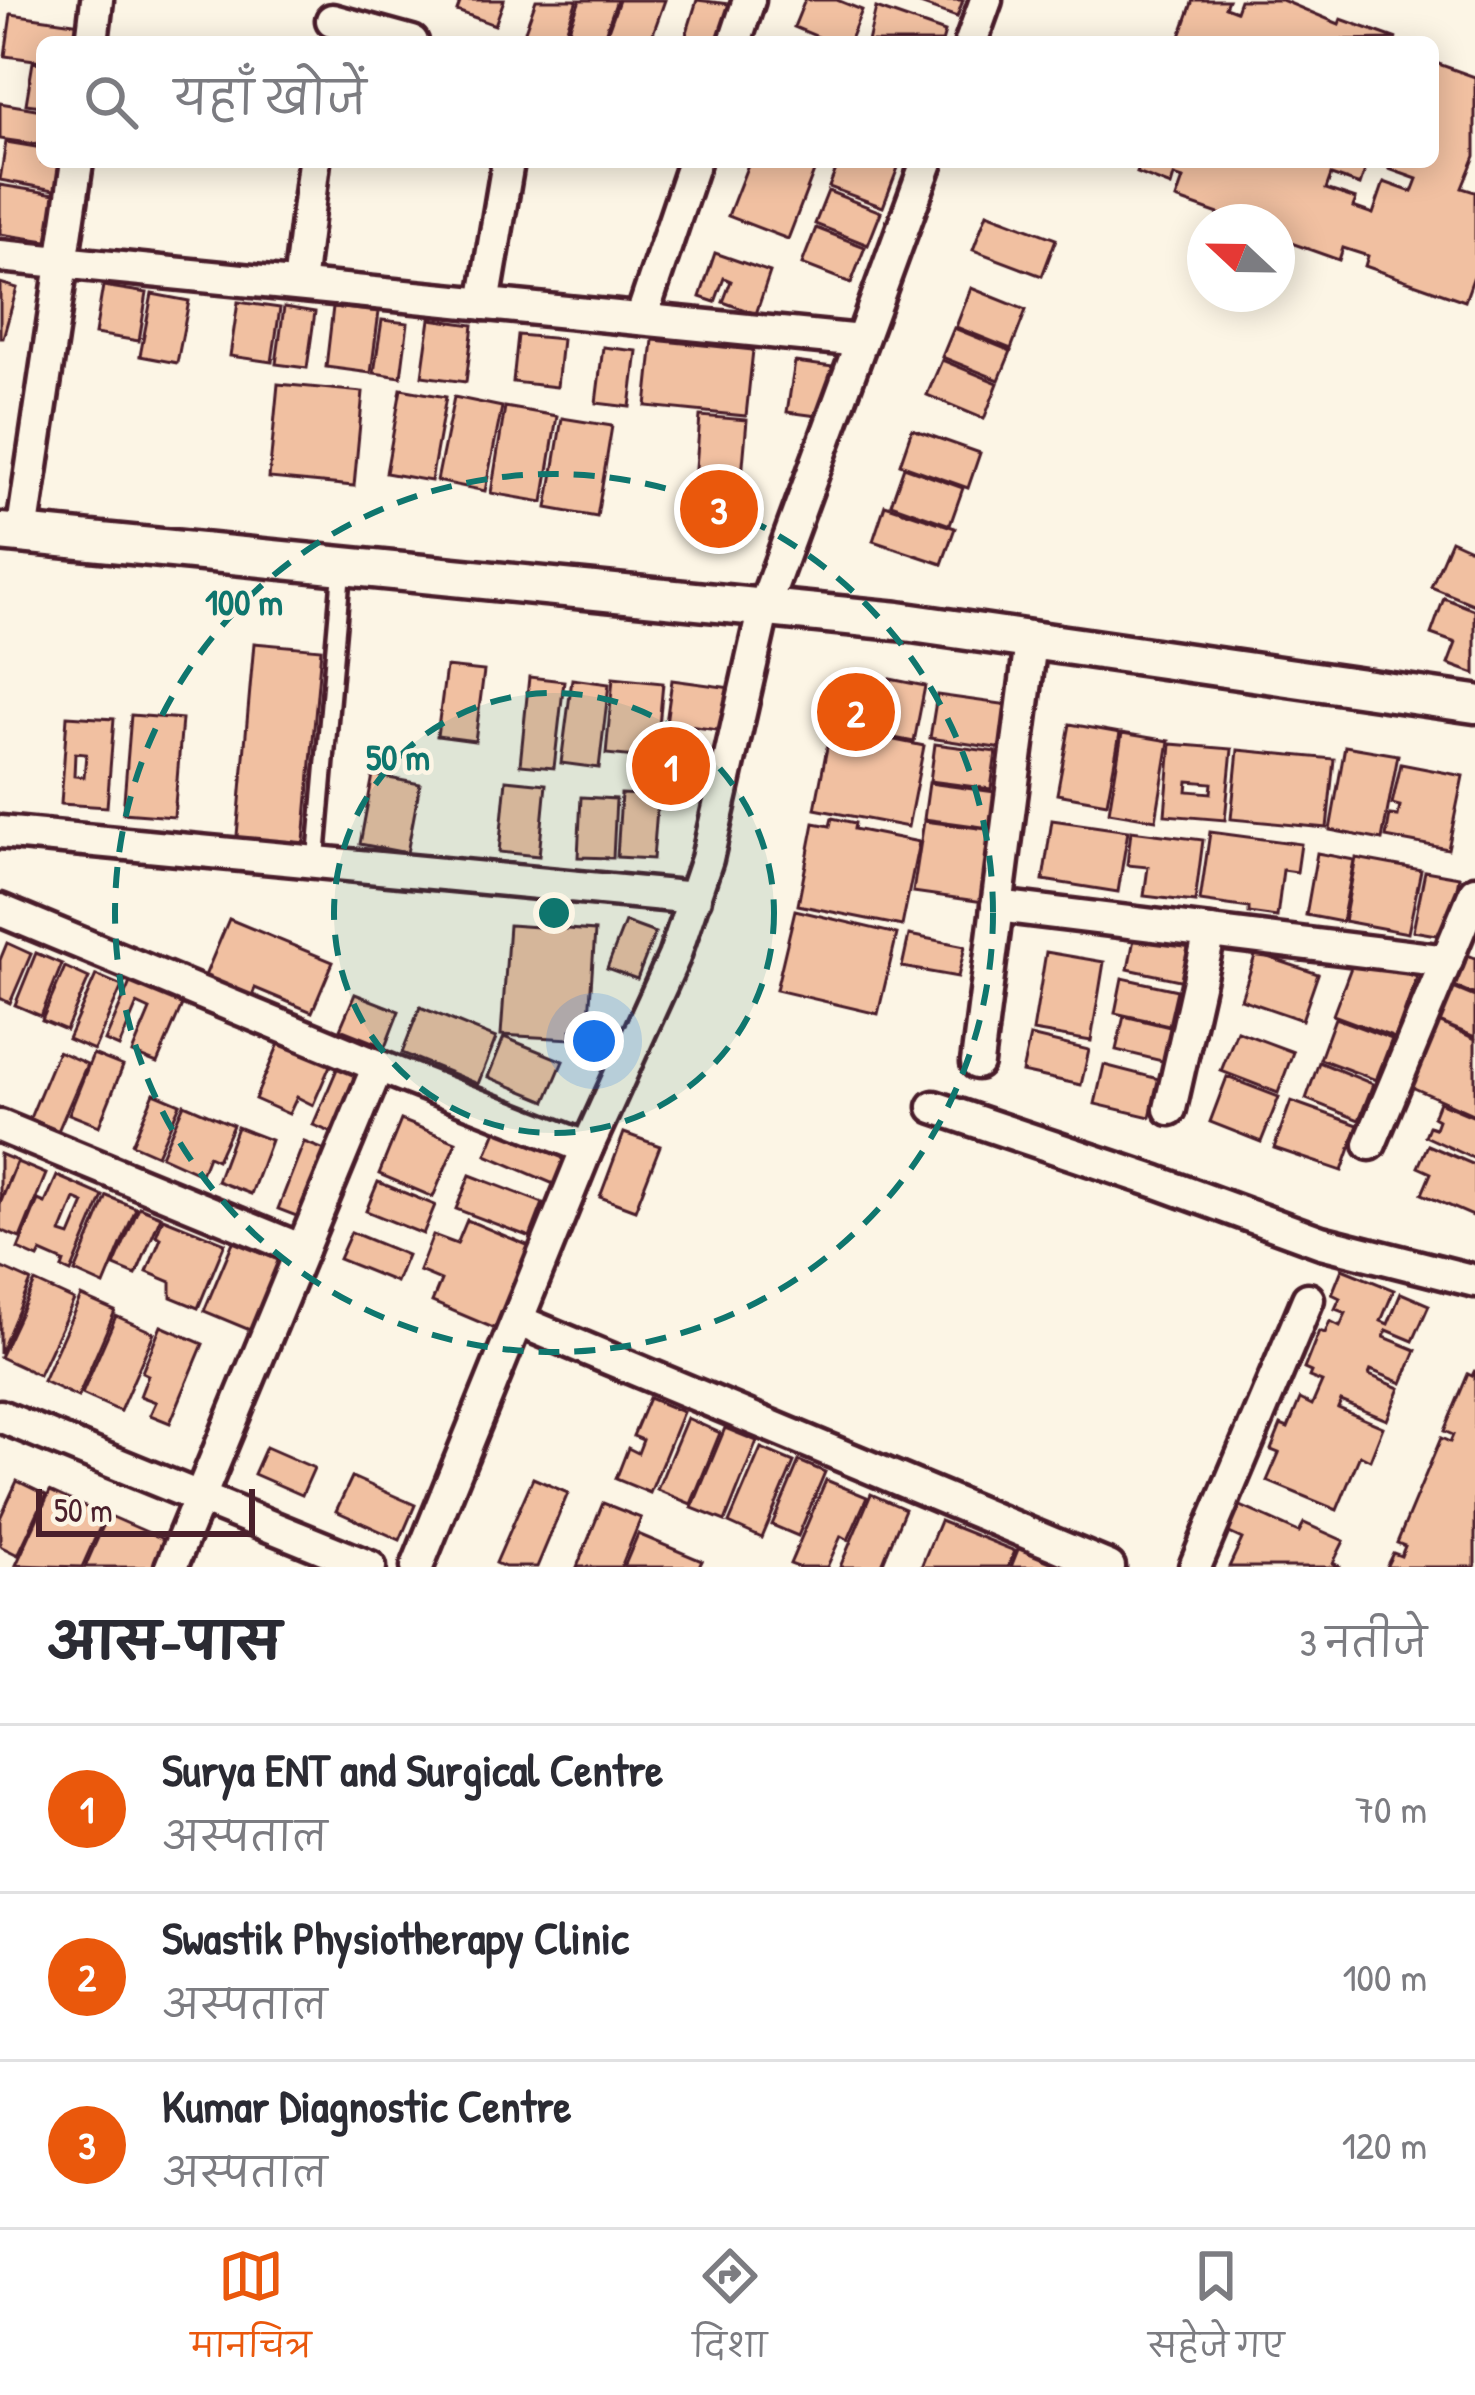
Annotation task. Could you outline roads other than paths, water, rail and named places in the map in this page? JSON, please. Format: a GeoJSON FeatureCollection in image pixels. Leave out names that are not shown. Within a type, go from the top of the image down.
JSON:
{"type":"FeatureCollection","features":[{"type":"Feature","properties":{"kind":"street"},"geometry":{"type":"LineString","coordinates":[[93,36],[98,0]]}},
{"type":"Feature","properties":{"kind":"street"},"geometry":{"type":"LineString","coordinates":[[737,36],[749,0]]}},
{"type":"Feature","properties":{"kind":"street"},"geometry":{"type":"LineString","coordinates":[[972,36],[986,0]]}},
{"type":"Feature","properties":{"kind":"street"},"geometry":{"type":"LineString","coordinates":[[331,21],[389,36]]}},
{"type":"Feature","properties":{"kind":"street"},"geometry":{"type":"LineString","coordinates":[[76,168],[64,262],[11,533],[898,621],[1475,704]]}},
{"type":"Feature","properties":{"kind":"street"},"geometry":{"type":"LineString","coordinates":[[299,285],[313,168]]}},
{"type":"Feature","properties":{"kind":"street"},"geometry":{"type":"LineString","coordinates":[[484,304],[507,168]]}},
{"type":"Feature","properties":{"kind":"street"},"geometry":{"type":"LineString","coordinates":[[641,319],[692,168]]}},
{"type":"Feature","properties":{"kind":"street"},"geometry":{"type":"LineString","coordinates":[[417,1567],[587,1148],[674,957],[695,898],[764,607],[925,168]]}},
{"type":"Feature","properties":{"kind":"street"},"geometry":{"type":"LineString","coordinates":[[0,256],[861,341]]}},
{"type":"Feature","properties":{"kind":"street"},"geometry":{"type":"LineString","coordinates":[[976,1064],[1031,642]]}},
{"type":"Feature","properties":{"kind":"street"},"geometry":{"type":"LineString","coordinates":[[0,832],[695,898]]}},
{"type":"Feature","properties":{"kind":"street"},"geometry":{"type":"LineString","coordinates":[[1370,1144],[1475,892]]}},
{"type":"Feature","properties":{"kind":"street"},"geometry":{"type":"LineString","coordinates":[[997,905],[1447,961]]}},
{"type":"Feature","properties":{"kind":"street"},"geometry":{"type":"LineString","coordinates":[[0,910],[587,1148]]}},
{"type":"Feature","properties":{"kind":"street"},"geometry":{"type":"LineString","coordinates":[[1170,1109],[1210,932]]}},
{"type":"Feature","properties":{"kind":"street"},"geometry":{"type":"LineString","coordinates":[[171,1567],[378,1066]]}},
{"type":"Feature","properties":{"kind":"street"},"geometry":{"type":"LineString","coordinates":[[934,1108],[1321,1243],[1475,1281]]}},
{"type":"Feature","properties":{"kind":"street"},"geometry":{"type":"LineString","coordinates":[[0,1126],[302,1250]]}},
{"type":"Feature","properties":{"kind":"street"},"geometry":{"type":"LineString","coordinates":[[1195,1567],[1308,1299]]}},
{"type":"Feature","properties":{"kind":"street"},"geometry":{"type":"LineString","coordinates":[[519,1321],[1108,1567]]}},
{"type":"Feature","properties":{"kind":"street"},"geometry":{"type":"LineString","coordinates":[[0,1416],[370,1567]]}},
{"type":"Feature","properties":{"kind":"lane"},"geometry":{"type":"LineString","coordinates":[[316,863],[342,566]]}},
{"type":"Feature","properties":{"kind":"place","name":"Kumar Diagnostic Centre"},"geometry":{"type":"Point","coordinates":[719,509]}},
{"type":"Feature","properties":{"kind":"place","name":"Swastik Physiotherapy Clinic"},"geometry":{"type":"Point","coordinates":[856,712]}},
{"type":"Feature","properties":{"kind":"place","name":"Surya ENT and Surgical Centre"},"geometry":{"type":"Point","coordinates":[671,766]}}]}
